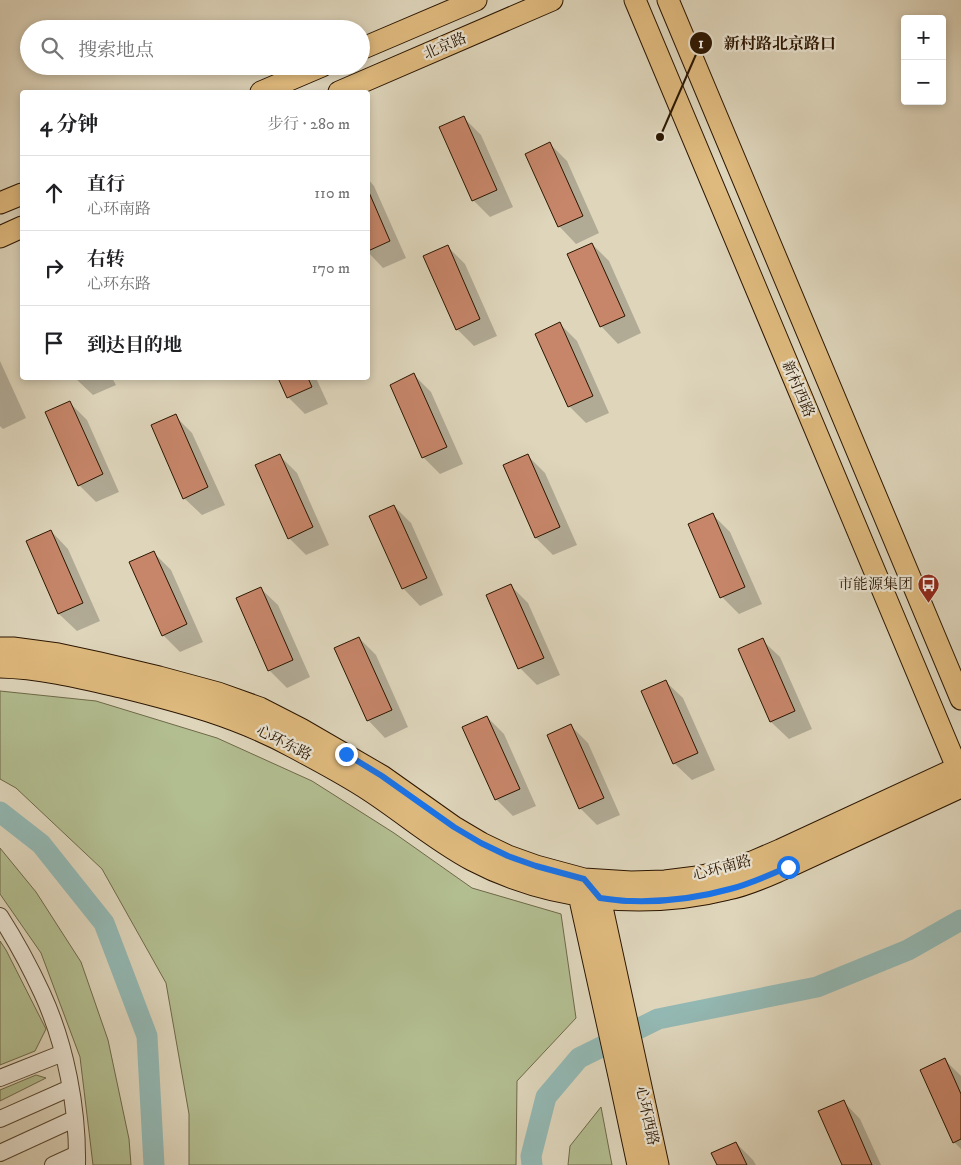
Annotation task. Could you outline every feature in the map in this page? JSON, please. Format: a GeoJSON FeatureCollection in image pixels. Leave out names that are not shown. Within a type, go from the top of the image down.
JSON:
{"type":"FeatureCollection","features":[{"type":"Feature","properties":{"kind":"main road","name":"北京路"},"geometry":{"type":"LineString","coordinates":[[370,45],[476,0]]}},
{"type":"Feature","properties":{"kind":"main road","name":"北京路"},"geometry":{"type":"LineString","coordinates":[[344,90],[552,0]]}},
{"type":"Feature","properties":{"kind":"main road","name":"新村西路"},"geometry":{"type":"LineString","coordinates":[[635,0],[960,775]]}},
{"type":"Feature","properties":{"kind":"main road","name":"新村西路"},"geometry":{"type":"LineString","coordinates":[[668,0],[961,699]]}},
{"type":"Feature","properties":{"kind":"main road"},"geometry":{"type":"LineString","coordinates":[[266,90],[301,75]]}},
{"type":"Feature","properties":{"kind":"main road"},"geometry":{"type":"LineString","coordinates":[[0,203],[20,195]]}},
{"type":"Feature","properties":{"kind":"main road"},"geometry":{"type":"LineString","coordinates":[[0,237],[20,228]]}},
{"type":"Feature","properties":{"kind":"main road","name":"心环东路"},"geometry":{"type":"LineString","coordinates":[[0,648],[58,654],[100,662],[218,693],[260,708],[301,729],[382,776],[446,822],[481,843],[508,856],[536,866],[588,891]]}},
{"type":"Feature","properties":{"kind":"main road","name":"心环东路"},"geometry":{"type":"LineString","coordinates":[[0,667],[55,673],[106,684],[212,711],[252,726],[292,746],[371,792],[443,843],[472,860],[501,874],[563,893],[588,891]]}},
{"type":"Feature","properties":{"kind":"main road","name":"心环南路"},"geometry":{"type":"LineString","coordinates":[[588,891],[630,901],[667,900],[700,896],[731,889],[759,880],[788,867],[960,775]]}},
{"type":"Feature","properties":{"kind":"main road"},"geometry":{"type":"LineString","coordinates":[[588,891],[628,1071]]}},
{"type":"Feature","properties":{"kind":"main road","name":"心环西路"},"geometry":{"type":"LineString","coordinates":[[628,1071],[638,1165]]}},
{"type":"Feature","properties":{"kind":"main road","name":"心环西路"},"geometry":{"type":"LineString","coordinates":[[628,1071],[658,1165]]}},
{"type":"Feature","properties":{"kind":"street"},"geometry":{"type":"LineString","coordinates":[[0,916],[43,994],[58,1034],[70,1088],[77,1159],[53,1165]]}},
{"type":"Feature","properties":{"kind":"street"},"geometry":{"type":"LineString","coordinates":[[0,1078],[62,1053]]}},
{"type":"Feature","properties":{"kind":"street"},"geometry":{"type":"LineString","coordinates":[[0,1119],[70,1088]]}},
{"type":"Feature","properties":{"kind":"street"},"geometry":{"type":"LineString","coordinates":[[0,1153],[74,1119]]}},
{"type":"Feature","properties":{"kind":"green space"},"geometry":{"type":"Polygon","coordinates":[[[0,691],[96,701],[217,738],[312,781],[394,833],[472,888],[561,914],[576,1018],[517,1081],[516,1165],[189,1165],[189,1114],[166,983],[102,869],[16,788],[0,779],[0,691]]]}},
{"type":"Feature","properties":{"kind":"green space"},"geometry":{"type":"Polygon","coordinates":[[[0,848],[36,892],[81,962],[108,1040],[129,1139],[131,1165],[93,1165],[80,1057],[41,953],[0,894],[0,848]]]}},
{"type":"Feature","properties":{"kind":"green space"},"geometry":{"type":"Polygon","coordinates":[[[0,941],[46,1029],[35,1051],[0,1065],[0,941]]]}},
{"type":"Feature","properties":{"kind":"green space"},"geometry":{"type":"Polygon","coordinates":[[[36,1075],[46,1078],[0,1101],[0,1090],[36,1075]]]}},
{"type":"Feature","properties":{"kind":"green space"},"geometry":{"type":"Polygon","coordinates":[[[601,1107],[612,1165],[568,1165],[570,1146],[601,1107]]]}},
{"type":"Feature","properties":{"kind":"building"},"geometry":{"type":"Polygon","coordinates":[[[464,116],[497,190],[472,201],[439,127],[464,116]]]}},
{"type":"Feature","properties":{"kind":"building"},"geometry":{"type":"Polygon","coordinates":[[[550,142],[583,216],[558,227],[525,154],[550,142]]]}},
{"type":"Feature","properties":{"kind":"building"},"geometry":{"type":"Polygon","coordinates":[[[370,195],[390,241],[370,250],[370,195]]]}},
{"type":"Feature","properties":{"kind":"building"},"geometry":{"type":"Polygon","coordinates":[[[592,243],[625,316],[600,327],[567,254],[592,243]]]}},
{"type":"Feature","properties":{"kind":"building"},"geometry":{"type":"Polygon","coordinates":[[[448,245],[480,319],[456,330],[423,256],[448,245]]]}},
{"type":"Feature","properties":{"kind":"building"},"geometry":{"type":"Polygon","coordinates":[[[560,322],[593,396],[568,407],[535,334],[560,322]]]}},
{"type":"Feature","properties":{"kind":"building"},"geometry":{"type":"Polygon","coordinates":[[[414,373],[447,447],[422,458],[390,385],[414,373]]]}},
{"type":"Feature","properties":{"kind":"building"},"geometry":{"type":"Polygon","coordinates":[[[279,380],[309,380],[312,387],[287,398],[279,380]]]}},
{"type":"Feature","properties":{"kind":"building"},"geometry":{"type":"Polygon","coordinates":[[[70,401],[103,474],[78,486],[45,412],[70,401]]]}},
{"type":"Feature","properties":{"kind":"building"},"geometry":{"type":"Polygon","coordinates":[[[176,414],[208,487],[183,499],[151,425],[176,414]]]}},
{"type":"Feature","properties":{"kind":"building"},"geometry":{"type":"Polygon","coordinates":[[[280,454],[313,527],[288,539],[255,465],[280,454]]]}},
{"type":"Feature","properties":{"kind":"building"},"geometry":{"type":"Polygon","coordinates":[[[528,454],[560,527],[535,538],[503,465],[528,454]]]}},
{"type":"Feature","properties":{"kind":"building"},"geometry":{"type":"Polygon","coordinates":[[[394,505],[427,578],[402,589],[369,516],[394,505]]]}},
{"type":"Feature","properties":{"kind":"building"},"geometry":{"type":"Polygon","coordinates":[[[713,513],[745,587],[720,598],[688,524],[713,513]]]}},
{"type":"Feature","properties":{"kind":"building"},"geometry":{"type":"Polygon","coordinates":[[[51,530],[83,603],[58,614],[26,541],[51,530]]]}},
{"type":"Feature","properties":{"kind":"building"},"geometry":{"type":"Polygon","coordinates":[[[154,551],[187,624],[162,636],[129,562],[154,551]]]}},
{"type":"Feature","properties":{"kind":"building"},"geometry":{"type":"Polygon","coordinates":[[[511,584],[544,658],[518,669],[486,595],[511,584]]]}},
{"type":"Feature","properties":{"kind":"building"},"geometry":{"type":"Polygon","coordinates":[[[261,587],[293,660],[268,671],[236,598],[261,587]]]}},
{"type":"Feature","properties":{"kind":"building"},"geometry":{"type":"Polygon","coordinates":[[[359,637],[392,710],[367,721],[334,648],[359,637]]]}},
{"type":"Feature","properties":{"kind":"building"},"geometry":{"type":"Polygon","coordinates":[[[763,638],[795,711],[770,722],[738,649],[763,638]]]}},
{"type":"Feature","properties":{"kind":"building"},"geometry":{"type":"Polygon","coordinates":[[[666,680],[698,753],[673,764],[641,691],[666,680]]]}},
{"type":"Feature","properties":{"kind":"building"},"geometry":{"type":"Polygon","coordinates":[[[487,716],[520,789],[495,800],[462,727],[487,716]]]}},
{"type":"Feature","properties":{"kind":"building"},"geometry":{"type":"Polygon","coordinates":[[[571,724],[604,798],[579,809],[547,735],[571,724]]]}},
{"type":"Feature","properties":{"kind":"building"},"geometry":{"type":"Polygon","coordinates":[[[945,1058],[961,1094],[961,1139],[953,1143],[920,1070],[945,1058]]]}},
{"type":"Feature","properties":{"kind":"building"},"geometry":{"type":"Polygon","coordinates":[[[844,1100],[872,1165],[842,1165],[818,1111],[844,1100]]]}},
{"type":"Feature","properties":{"kind":"building"},"geometry":{"type":"Polygon","coordinates":[[[736,1142],[747,1165],[717,1165],[711,1153],[736,1142]]]}},
{"type":"Feature","properties":{"kind":"waterway"},"geometry":{"type":"LineString","coordinates":[[0,812],[41,844],[104,923],[147,1036],[154,1165]]}},
{"type":"Feature","properties":{"kind":"waterway"},"geometry":{"type":"LineString","coordinates":[[532,1165],[531,1156],[546,1097],[579,1058],[658,1019],[817,987],[908,950],[961,920]]}},
{"type":"Feature","properties":{"kind":"place","name":"新村路北京路口"},"geometry":{"type":"Point","coordinates":[660,137]}},
{"type":"Feature","properties":{"kind":"place","name":"市能源集团"},"geometry":{"type":"Point","coordinates":[929,603]}},
{"type":"Feature","properties":{"kind":"route"},"geometry":{"type":"LineString","coordinates":[[346,754],[382,776],[454,827],[481,843],[508,856],[536,866],[584,879],[600,898],[630,901],[667,900],[700,896],[759,880],[788,867]]}}]}
